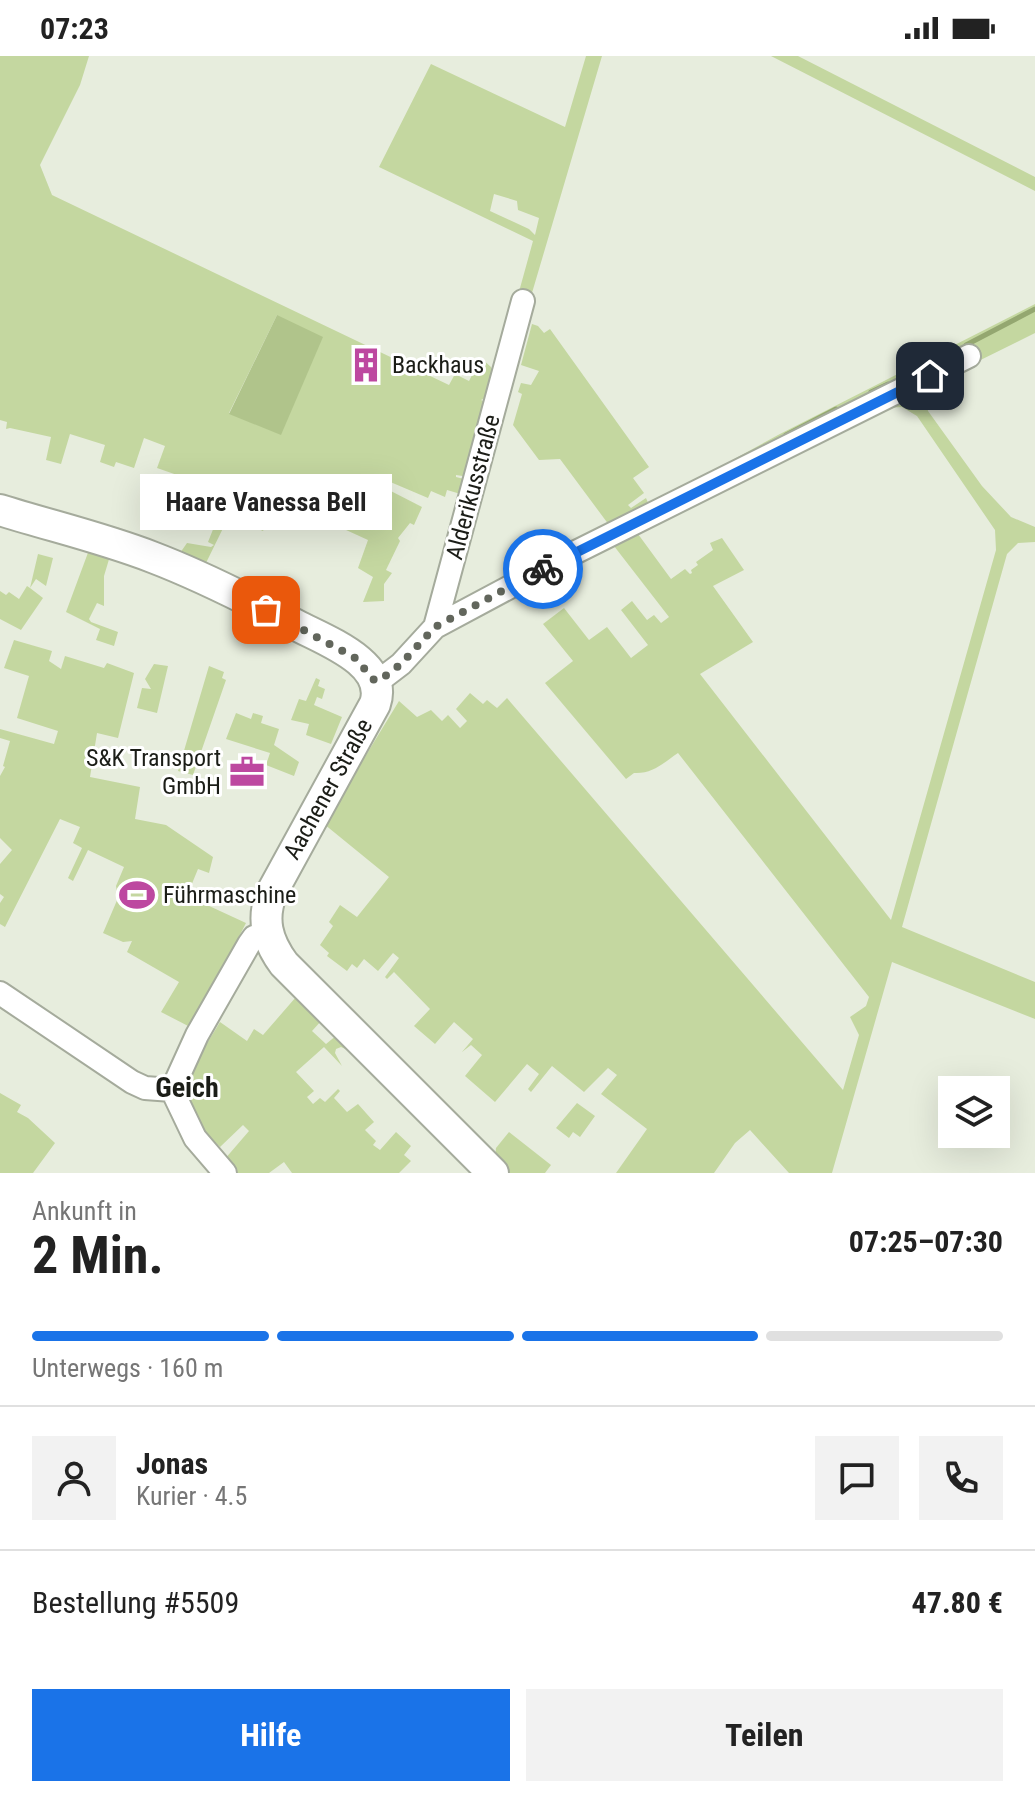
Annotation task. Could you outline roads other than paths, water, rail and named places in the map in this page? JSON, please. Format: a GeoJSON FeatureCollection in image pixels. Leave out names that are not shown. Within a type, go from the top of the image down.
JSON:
{"type":"FeatureCollection","features":[{"type":"Feature","properties":{"kind":"street","name":"Alderikusstraße"},"geometry":{"type":"LineString","coordinates":[[435,627],[523,301]]}},
{"type":"Feature","properties":{"kind":"street"},"geometry":{"type":"LineString","coordinates":[[0,510],[135,551],[208,580],[354,657],[375,681],[401,664],[435,627],[564,558],[969,356]]}},
{"type":"Feature","properties":{"kind":"street","name":"Aachener Straße"},"geometry":{"type":"LineString","coordinates":[[267,932],[266,908],[272,892],[375,704],[378,693],[375,681]]}},
{"type":"Feature","properties":{"kind":"street"},"geometry":{"type":"LineString","coordinates":[[172,1090],[197,1035],[252,940],[267,932],[284,964],[493,1173]]}},
{"type":"Feature","properties":{"kind":"street"},"geometry":{"type":"LineString","coordinates":[[3,1002],[132,1082],[145,1088],[172,1090]]}},
{"type":"Feature","properties":{"kind":"street"},"geometry":{"type":"LineString","coordinates":[[172,1090],[195,1138],[225,1173]]}},
{"type":"Feature","properties":{"kind":"waterway"},"geometry":{"type":"LineString","coordinates":[[966,345],[1035,309]]}},
{"type":"Feature","properties":{"kind":"waterway"},"geometry":{"type":"LineString","coordinates":[[900,378],[934,360]]}},
{"type":"Feature","properties":{"kind":"waterway"},"geometry":{"type":"LineString","coordinates":[[871,392],[888,384]]}},
{"type":"Feature","properties":{"kind":"waterway"},"geometry":{"type":"LineString","coordinates":[[786,435],[836,409]]}},
{"type":"Feature","properties":{"kind":"place","name":"Backhaus"},"geometry":{"type":"Point","coordinates":[366,365]}},
{"type":"Feature","properties":{"kind":"place","name":"Haare Vanessa Bell"},"geometry":{"type":"Point","coordinates":[266,610]}},
{"type":"Feature","properties":{"kind":"place","name":"S&K Transport GmbH"},"geometry":{"type":"Point","coordinates":[247,772]}},
{"type":"Feature","properties":{"kind":"place","name":"Führmaschine"},"geometry":{"type":"Point","coordinates":[137,895]}},
{"type":"Feature","properties":{"kind":"district","name":"Geich"},"geometry":{"type":"Point","coordinates":[187,1087]}}]}
